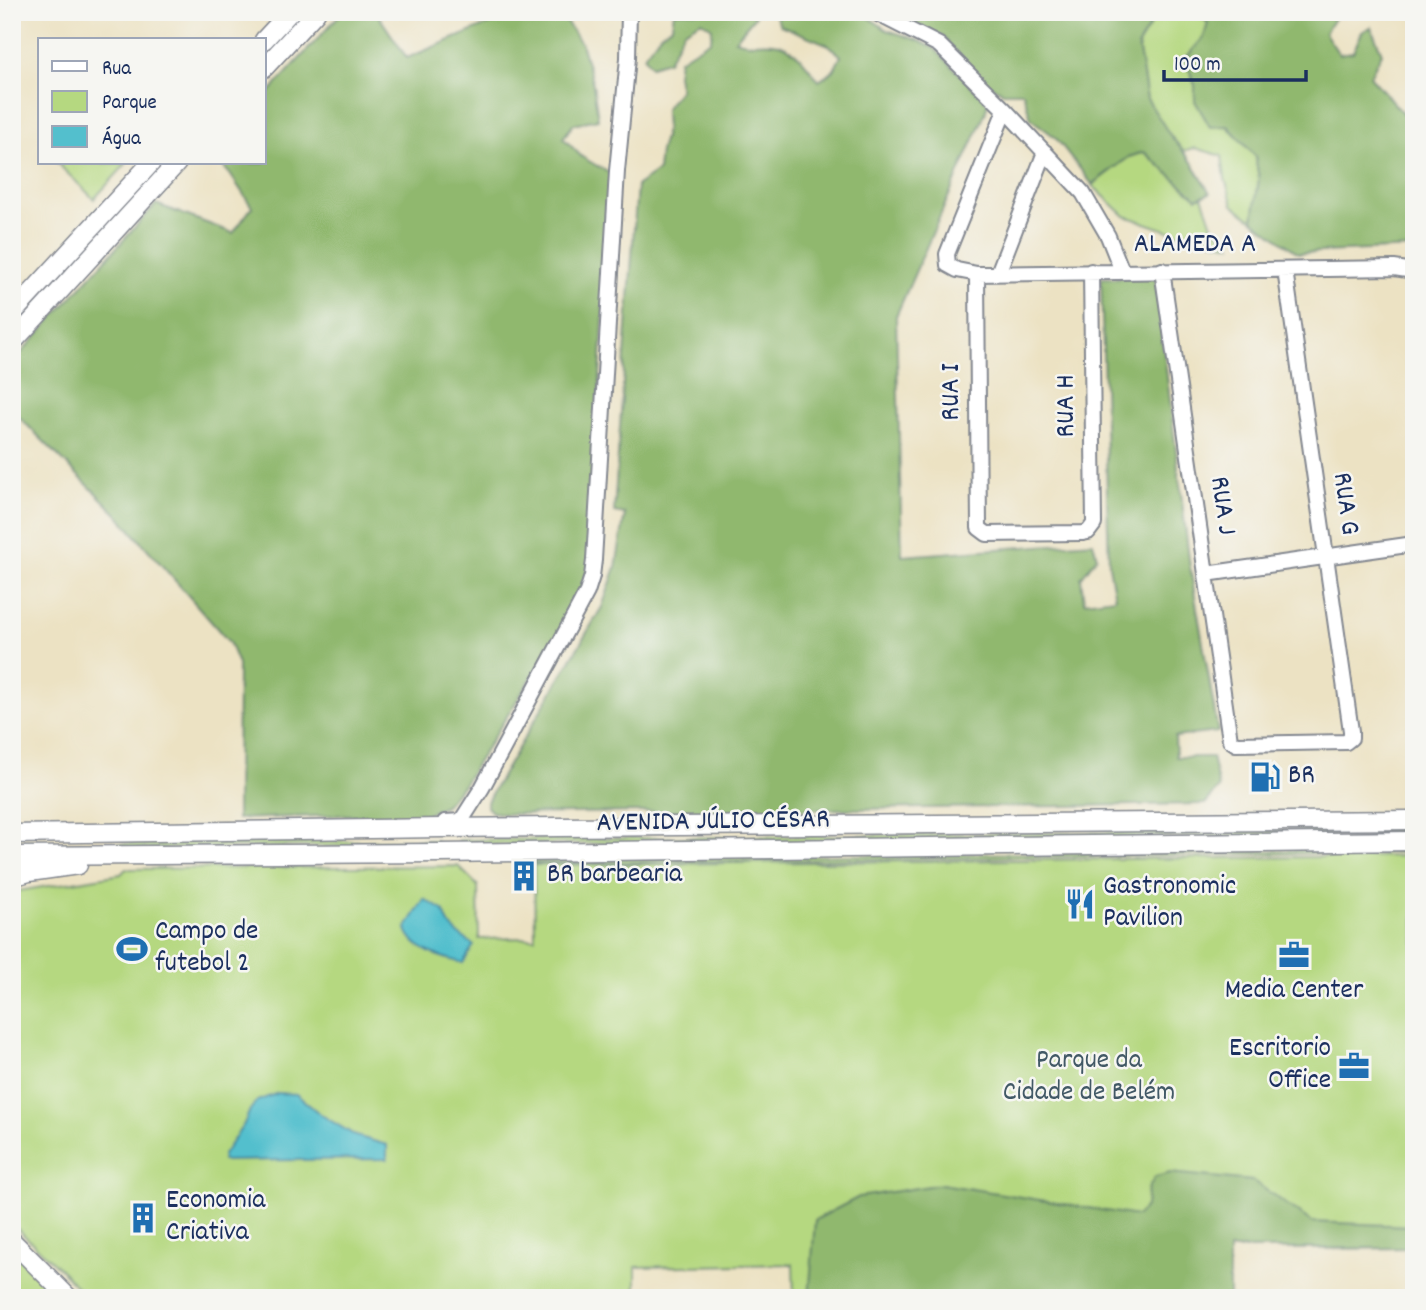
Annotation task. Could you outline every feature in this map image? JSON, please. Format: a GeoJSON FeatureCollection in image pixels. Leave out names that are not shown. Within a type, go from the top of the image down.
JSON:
{"type":"FeatureCollection","features":[{"type":"Feature","properties":{"kind":"main road"},"geometry":{"type":"LineString","coordinates":[[266,38],[290,12]]}},
{"type":"Feature","properties":{"kind":"main road"},"geometry":{"type":"LineString","coordinates":[[266,66],[316,12]]}},
{"type":"Feature","properties":{"kind":"main road"},"geometry":{"type":"LineString","coordinates":[[12,314],[150,164]]}},
{"type":"Feature","properties":{"kind":"main road"},"geometry":{"type":"LineString","coordinates":[[12,342],[176,164]]}},
{"type":"Feature","properties":{"kind":"main road","name":"AVENIDA JÚLIO CÉSAR"},"geometry":{"type":"LineString","coordinates":[[12,834],[1414,820]]}},
{"type":"Feature","properties":{"kind":"main road","name":"AVENIDA JÚLIO CÉSAR"},"geometry":{"type":"LineString","coordinates":[[12,856],[1414,841]]}},
{"type":"Feature","properties":{"kind":"main road"},"geometry":{"type":"LineString","coordinates":[[12,877],[29,872],[145,855]]}},
{"type":"Feature","properties":{"kind":"main road"},"geometry":{"type":"LineString","coordinates":[[12,1241],[69,1298]]}},
{"type":"Feature","properties":{"kind":"street"},"geometry":{"type":"LineString","coordinates":[[442,828],[445,821],[461,821],[482,788],[587,592],[592,576],[629,12]]}},
{"type":"Feature","properties":{"kind":"street"},"geometry":{"type":"LineString","coordinates":[[874,12],[939,46],[1005,110],[1083,192],[1108,236],[1122,271]]}},
{"type":"Feature","properties":{"kind":"street"},"geometry":{"type":"LineString","coordinates":[[977,274],[952,268],[948,265],[947,254],[1005,110]]}},
{"type":"Feature","properties":{"kind":"street"},"geometry":{"type":"LineString","coordinates":[[998,273],[1045,152]]}},
{"type":"Feature","properties":{"kind":"street","name":"ALAMEDA A"},"geometry":{"type":"LineString","coordinates":[[977,274],[1394,268],[1414,271]]}},
{"type":"Feature","properties":{"kind":"street","name":"RUA J"},"geometry":{"type":"LineString","coordinates":[[1162,270],[1230,740],[1236,744]]}},
{"type":"Feature","properties":{"kind":"street","name":"RUA G"},"geometry":{"type":"LineString","coordinates":[[1236,744],[1346,742],[1352,735],[1285,270]]}},
{"type":"Feature","properties":{"kind":"street","name":"RUA H"},"geometry":{"type":"LineString","coordinates":[[978,510],[979,528],[987,534],[1083,533],[1092,529],[1091,271]]}},
{"type":"Feature","properties":{"kind":"street","name":"RUA I"},"geometry":{"type":"LineString","coordinates":[[977,274],[978,510]]}},
{"type":"Feature","properties":{"kind":"street"},"geometry":{"type":"LineString","coordinates":[[1206,574],[1414,544]]}},
{"type":"Feature","properties":{"kind":"green space"},"geometry":{"type":"Polygon","coordinates":[[[342,12],[376,12],[407,58],[518,12],[559,12],[581,43],[593,84],[598,119],[574,124],[563,138],[582,157],[611,174],[590,564],[576,608],[463,785],[445,805],[422,817],[347,815],[237,819],[238,664],[229,642],[116,513],[12,410],[12,363],[156,204],[233,233],[252,207],[221,164],[266,164],[266,96],[342,12]]]}},
{"type":"Feature","properties":{"kind":"green space"},"geometry":{"type":"Polygon","coordinates":[[[674,12],[753,12],[755,16],[735,40],[746,43],[773,43],[788,48],[800,57],[819,81],[834,70],[841,56],[829,45],[780,25],[773,12],[861,12],[887,30],[934,48],[988,103],[896,316],[902,556],[1093,542],[1097,557],[1081,578],[1084,602],[1115,598],[1109,566],[1101,278],[1155,277],[1190,567],[1218,732],[1175,737],[1176,757],[1212,757],[1219,788],[1205,804],[504,814],[492,812],[487,807],[491,794],[602,607],[616,567],[625,514],[614,512],[637,185],[658,171],[666,130],[665,109],[680,89],[677,75],[679,60],[711,40],[712,28],[702,21],[684,31],[668,61],[651,66],[644,56],[661,33],[672,26],[674,12]]]}},
{"type":"Feature","properties":{"kind":"green space"},"geometry":{"type":"Polygon","coordinates":[[[894,12],[1158,12],[1138,45],[1147,99],[1170,135],[1192,162],[1210,193],[1197,198],[1144,152],[1129,157],[1092,184],[1055,137],[1031,119],[1023,92],[1003,92],[988,85],[942,36],[908,23],[894,12]]]}},
{"type":"Feature","properties":{"kind":"green space"},"geometry":{"type":"Polygon","coordinates":[[[1158,12],[1196,12],[1208,23],[1204,37],[1185,59],[1195,85],[1195,101],[1227,126],[1255,156],[1259,178],[1253,220],[1233,205],[1225,179],[1222,156],[1195,148],[1183,151],[1147,99],[1138,45],[1158,12]]]}},
{"type":"Feature","properties":{"kind":"green space"},"geometry":{"type":"Polygon","coordinates":[[[1196,12],[1338,12],[1325,33],[1339,54],[1353,52],[1362,32],[1371,27],[1382,53],[1370,76],[1414,126],[1414,248],[1298,253],[1253,220],[1259,178],[1255,156],[1228,126],[1210,127],[1195,101],[1195,85],[1185,59],[1204,37],[1208,23],[1196,12]]]}},
{"type":"Feature","properties":{"kind":"green space"},"geometry":{"type":"Polygon","coordinates":[[[1144,152],[1197,198],[1202,196],[1212,225],[1231,245],[1172,232],[1125,216],[1092,185],[1129,157],[1144,152]]]}},
{"type":"Feature","properties":{"kind":"green space"},"geometry":{"type":"Polygon","coordinates":[[[58,164],[126,164],[94,199],[58,164]]]}},
{"type":"Feature","properties":{"kind":"green space"},"geometry":{"type":"Polygon","coordinates":[[[1414,829],[1414,834],[459,845],[459,840],[1414,829]]]}},
{"type":"Feature","properties":{"kind":"green space"},"geometry":{"type":"Polygon","coordinates":[[[436,840],[436,845],[12,850],[12,845],[436,840]]]}},
{"type":"Feature","properties":{"kind":"green space"},"geometry":{"type":"Polygon","coordinates":[[[1414,849],[1414,852],[534,863],[534,859],[1414,849]]]}},
{"type":"Feature","properties":{"kind":"green space","name":"Parque da Cidade de Belém"},"geometry":{"type":"Polygon","coordinates":[[[1414,856],[1414,1248],[1229,1249],[1229,1298],[794,1298],[793,1264],[636,1267],[636,1298],[87,1298],[12,1224],[12,892],[121,874],[126,869],[458,866],[478,886],[479,939],[535,938],[534,865],[1414,856]]]}},
{"type":"Feature","properties":{"kind":"green space"},"geometry":{"type":"Polygon","coordinates":[[[1170,1173],[1253,1181],[1312,1222],[1414,1226],[1414,1248],[1229,1249],[1229,1298],[809,1298],[815,1220],[859,1197],[942,1184],[1137,1216],[1146,1206],[1148,1189],[1155,1177],[1170,1173]]]}},
{"type":"Feature","properties":{"kind":"green space"},"geometry":{"type":"Polygon","coordinates":[[[12,1241],[69,1298],[12,1298],[12,1241]]]}},
{"type":"Feature","properties":{"kind":"water"},"geometry":{"type":"Polygon","coordinates":[[[424,899],[443,910],[449,924],[474,945],[463,963],[430,952],[410,937],[406,929],[424,899]]]}},
{"type":"Feature","properties":{"kind":"water"},"geometry":{"type":"Polygon","coordinates":[[[278,1093],[296,1094],[320,1114],[356,1136],[387,1145],[387,1159],[222,1161],[223,1155],[257,1101],[278,1093]]]}},
{"type":"Feature","properties":{"kind":"place","name":"BR"},"geometry":{"type":"Point","coordinates":[1265,777]}},
{"type":"Feature","properties":{"kind":"place","name":"BR barbearia"},"geometry":{"type":"Point","coordinates":[524,876]}},
{"type":"Feature","properties":{"kind":"place","name":"Gastronomic Pavilion"},"geometry":{"type":"Point","coordinates":[1080,904]}},
{"type":"Feature","properties":{"kind":"place","name":"Campo de futebol 2"},"geometry":{"type":"Point","coordinates":[132,949]}},
{"type":"Feature","properties":{"kind":"place","name":"Media Center"},"geometry":{"type":"Point","coordinates":[1294,955]}},
{"type":"Feature","properties":{"kind":"place","name":"Escritorio Office"},"geometry":{"type":"Point","coordinates":[1354,1066]}},
{"type":"Feature","properties":{"kind":"place","name":"Economia Criativa"},"geometry":{"type":"Point","coordinates":[143,1218]}}]}
